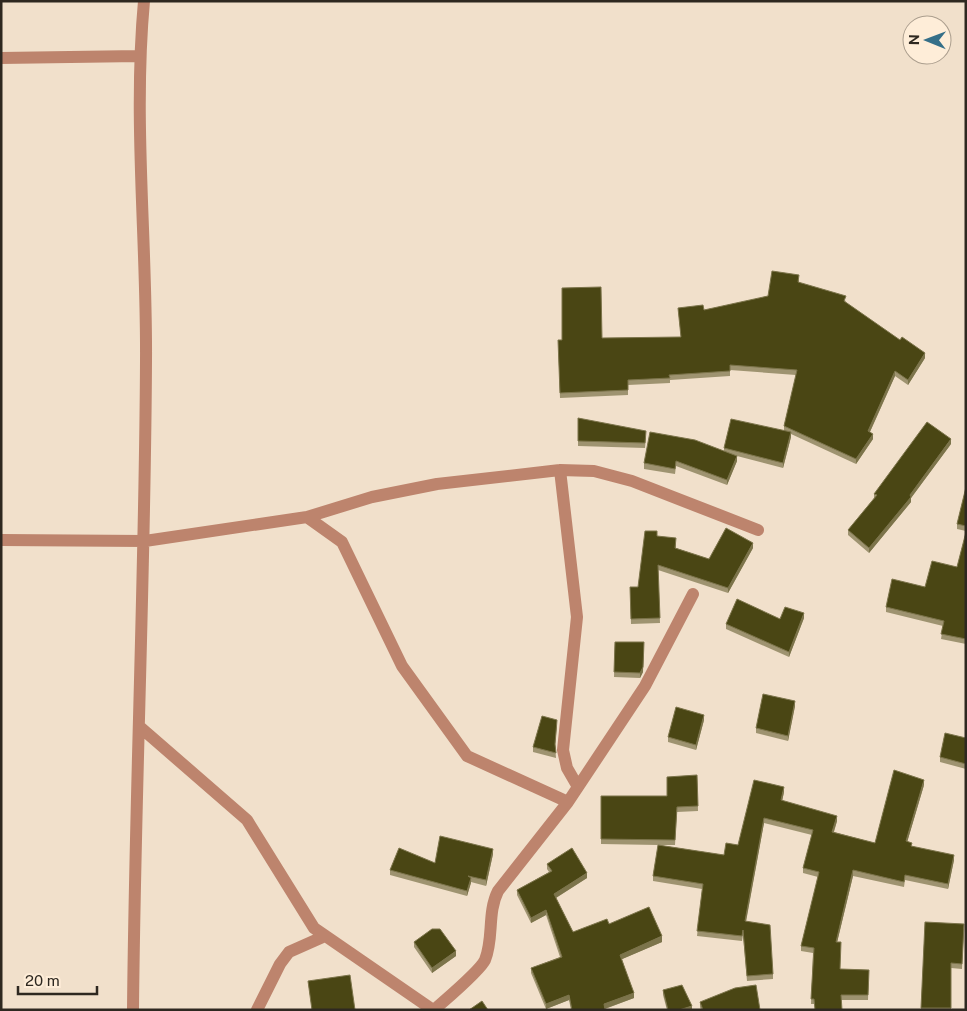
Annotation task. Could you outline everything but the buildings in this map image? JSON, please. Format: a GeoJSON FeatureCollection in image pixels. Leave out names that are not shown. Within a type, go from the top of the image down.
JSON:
{"type":"FeatureCollection","features":[{"type":"Feature","properties":{"kind":"street"},"geometry":{"type":"LineString","coordinates":[[133,1010],[145,541],[146,311],[140,157],[139,56],[144,1]]}},
{"type":"Feature","properties":{"kind":"street"},"geometry":{"type":"LineString","coordinates":[[1,58],[139,56]]}},
{"type":"Feature","properties":{"kind":"street"},"geometry":{"type":"LineString","coordinates":[[1,540],[145,541],[307,517],[372,498],[437,484],[560,470],[594,471],[632,481],[758,530]]}},
{"type":"Feature","properties":{"kind":"street"},"geometry":{"type":"LineString","coordinates":[[560,470],[578,617],[563,750],[567,768],[578,787]]}},
{"type":"Feature","properties":{"kind":"street"},"geometry":{"type":"LineString","coordinates":[[307,517],[342,542],[402,666],[467,756],[568,802]]}},
{"type":"Feature","properties":{"kind":"street"},"geometry":{"type":"LineString","coordinates":[[140,727],[247,820],[314,928],[433,1010],[484,963],[488,951],[492,903],[498,891],[568,802],[646,686],[693,594]]}},
{"type":"Feature","properties":{"kind":"street"},"geometry":{"type":"LineString","coordinates":[[257,1010],[280,964],[289,952],[325,936]]}}]}
